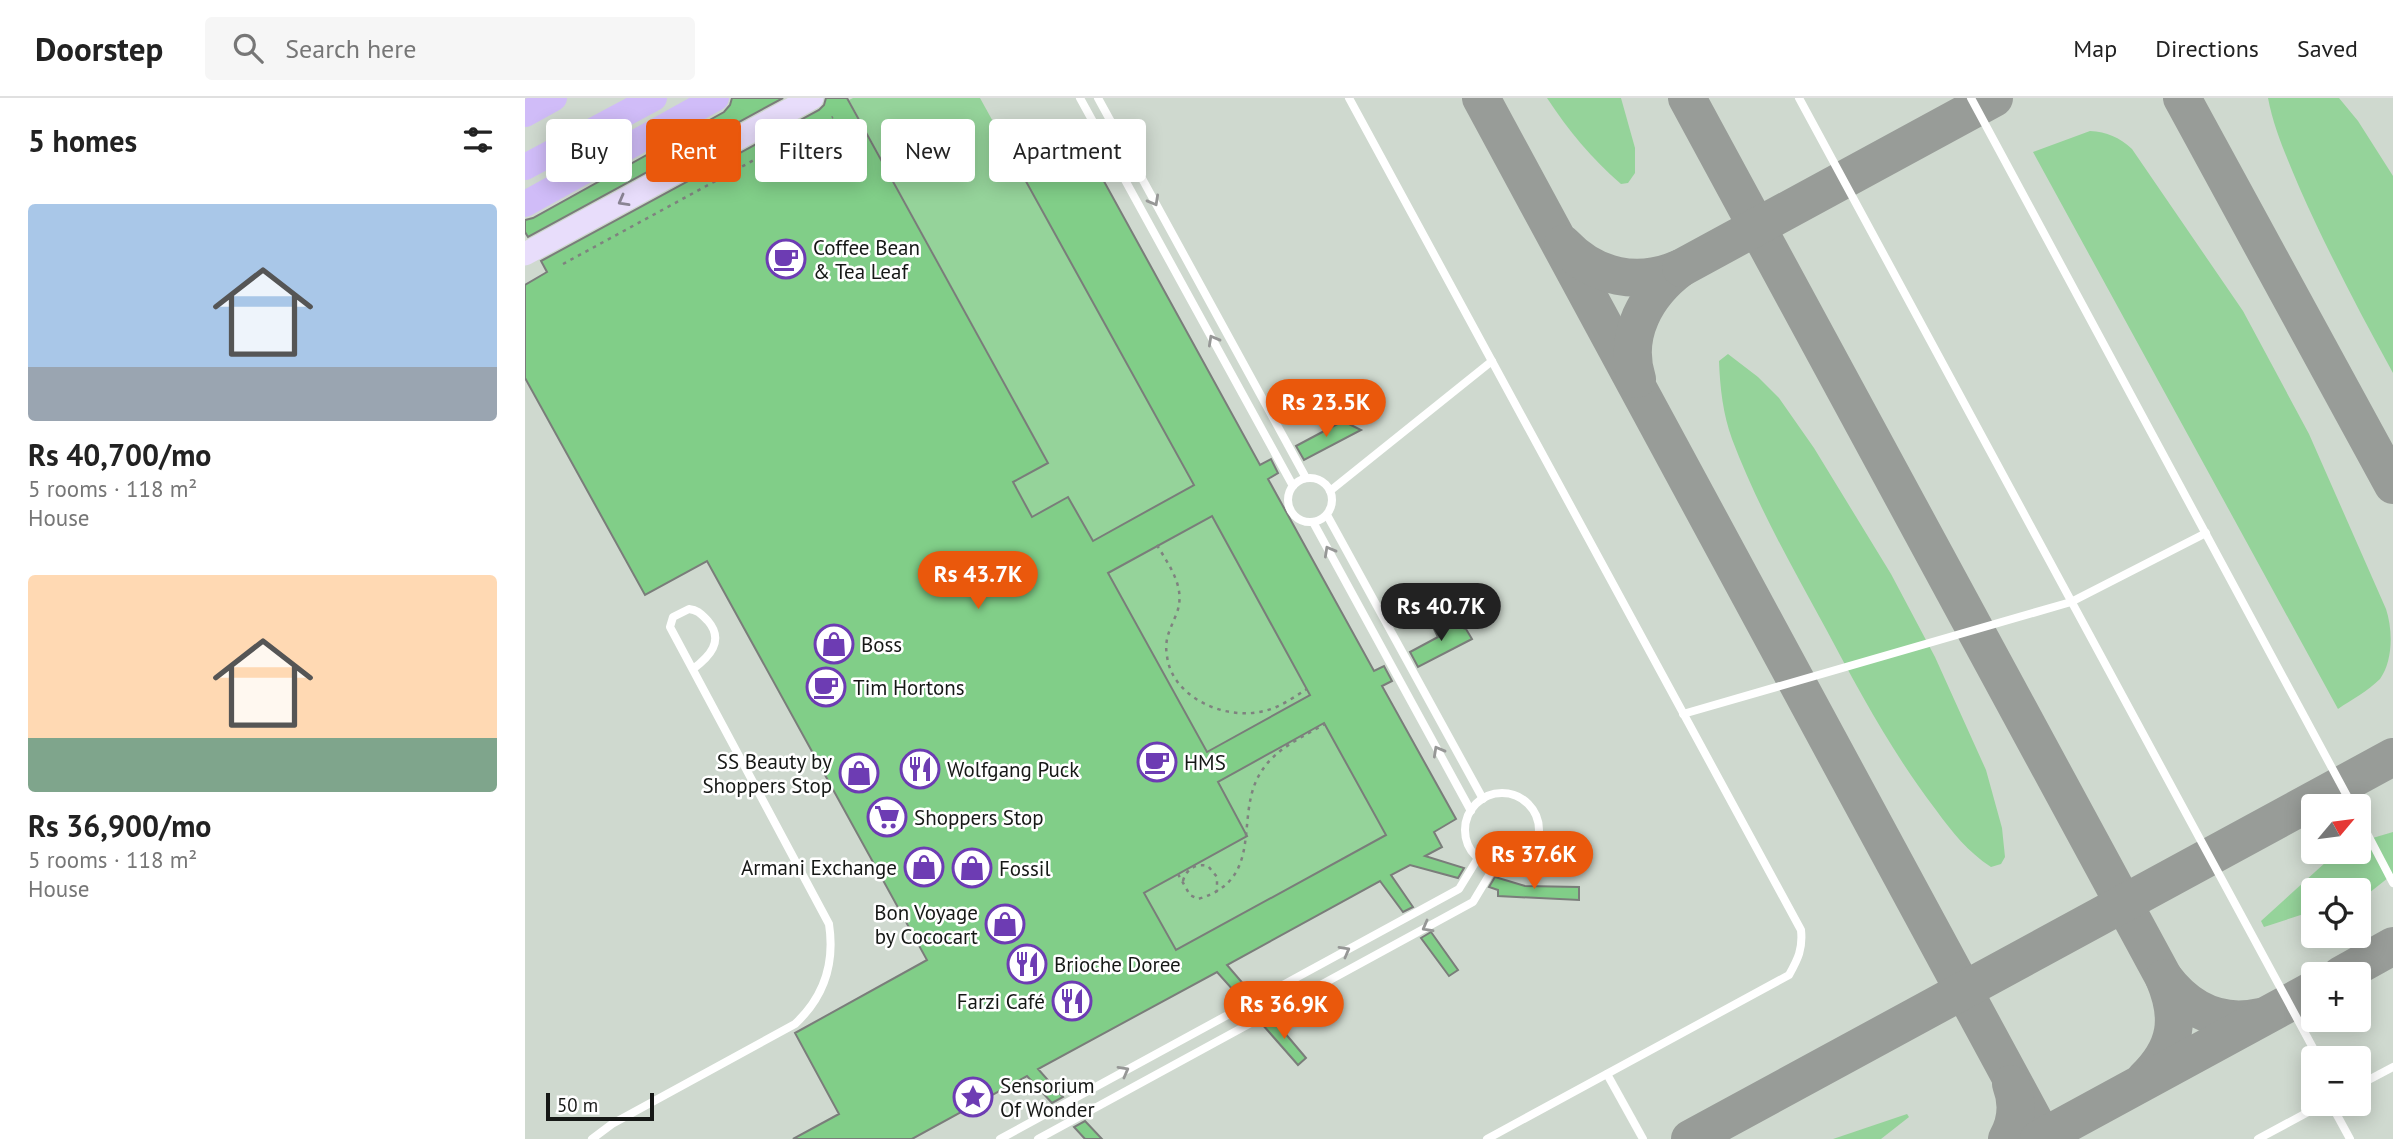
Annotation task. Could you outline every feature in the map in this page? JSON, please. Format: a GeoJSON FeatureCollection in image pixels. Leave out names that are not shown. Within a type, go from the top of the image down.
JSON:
{"type":"FeatureCollection","features":[{"type":"Feature","properties":{"kind":"main road"},"geometry":{"type":"LineString","coordinates":[[525,114],[554,98]]}},
{"type":"Feature","properties":{"kind":"main road"},"geometry":{"type":"LineString","coordinates":[[530,165],[654,98]]}},
{"type":"Feature","properties":{"kind":"main road"},"geometry":{"type":"LineString","coordinates":[[525,204],[716,98]]}},
{"type":"Feature","properties":{"kind":"main road"},"geometry":{"type":"LineString","coordinates":[[525,254],[812,98]]}},
{"type":"Feature","properties":{"kind":"lane"},"geometry":{"type":"LineString","coordinates":[[1080,98],[1293,486]]}},
{"type":"Feature","properties":{"kind":"lane"},"geometry":{"type":"LineString","coordinates":[[1098,98],[1307,478]]}},
{"type":"Feature","properties":{"kind":"lane"},"geometry":{"type":"LineString","coordinates":[[1349,98],[1801,930],[1803,946],[1789,975],[1487,1139]]}},
{"type":"Feature","properties":{"kind":"lane"},"geometry":{"type":"LineString","coordinates":[[1799,98],[2312,1046]]}},
{"type":"Feature","properties":{"kind":"lane"},"geometry":{"type":"LineString","coordinates":[[1972,98],[2346,794]]}},
{"type":"Feature","properties":{"kind":"lane"},"geometry":{"type":"LineString","coordinates":[[1330,491],[1492,361]]}},
{"type":"Feature","properties":{"kind":"lane"},"geometry":{"type":"LineString","coordinates":[[1307,478],[1318,479],[1324,483],[1330,491],[1332,503],[1327,515],[1313,522],[1300,521],[1290,510],[1288,495],[1293,486],[1307,478]]}},
{"type":"Feature","properties":{"kind":"lane"},"geometry":{"type":"LineString","coordinates":[[1327,515],[1483,799]]}},
{"type":"Feature","properties":{"kind":"lane"},"geometry":{"type":"LineString","coordinates":[[1313,522],[1471,811]]}},
{"type":"Feature","properties":{"kind":"lane"},"geometry":{"type":"LineString","coordinates":[[1683,714],[2071,603],[2206,533]]}},
{"type":"Feature","properties":{"kind":"lane"},"geometry":{"type":"LineString","coordinates":[[591,1139],[612,1124],[795,1024],[821,990],[830,964],[829,923],[693,669],[670,626],[673,617],[689,609],[699,611],[712,626],[715,638],[713,652],[693,669]]}},
{"type":"Feature","properties":{"kind":"lane"},"geometry":{"type":"LineString","coordinates":[[1495,794],[1513,795],[1529,806],[1537,821],[1538,837],[1535,845],[1525,859],[1510,866],[1494,867],[1478,858],[1465,834],[1471,811],[1483,799],[1495,794]]}},
{"type":"Feature","properties":{"kind":"lane"},"geometry":{"type":"LineString","coordinates":[[2371,841],[2393,883]]}},
{"type":"Feature","properties":{"kind":"lane"},"geometry":{"type":"LineString","coordinates":[[1000,1139],[1459,888],[1478,858]]}},
{"type":"Feature","properties":{"kind":"lane"},"geometry":{"type":"LineString","coordinates":[[1038,1139],[1473,902],[1494,867]]}},
{"type":"Feature","properties":{"kind":"lane"},"geometry":{"type":"LineString","coordinates":[[2371,1079],[2393,1067]]}},
{"type":"Feature","properties":{"kind":"lane"},"geometry":{"type":"LineString","coordinates":[[1607,1074],[1643,1139]]}},
{"type":"Feature","properties":{"kind":"lane"},"geometry":{"type":"LineString","coordinates":[[2258,1139],[2301,1116]]}},
{"type":"Feature","properties":{"kind":"lane"},"geometry":{"type":"LineString","coordinates":[[2338,1116],[2350,1139]]}},
{"type":"Feature","properties":{"kind":"path"},"geometry":{"type":"LineString","coordinates":[[563,264],[833,117]]}},
{"type":"Feature","properties":{"kind":"path"},"geometry":{"type":"LineString","coordinates":[[1157,545],[1176,577],[1179,591],[1179,607],[1165,642],[1169,667],[1176,681],[1190,694],[1212,707],[1244,713],[1266,711],[1307,689]]}},
{"type":"Feature","properties":{"kind":"path"},"geometry":{"type":"LineString","coordinates":[[1178,874],[1190,895],[1198,899],[1216,891],[1228,881],[1243,856],[1251,796],[1259,774],[1279,751],[1325,724]]}},
{"type":"Feature","properties":{"kind":"path"},"geometry":{"type":"LineString","coordinates":[[1183,885],[1188,871],[1194,866],[1203,865],[1215,873],[1218,882],[1216,891]]}},
{"type":"Feature","properties":{"kind":"shaded area"},"geometry":{"type":"Polygon","coordinates":[[[525,98],[2393,98],[2393,1139],[525,1139],[525,98]]]}},
{"type":"Feature","properties":{"kind":"green space"},"geometry":{"type":"Polygon","coordinates":[[[980,98],[992,119],[989,119],[989,182],[1026,182],[1194,485],[1093,541],[1068,497],[1032,517],[1013,482],[1048,462],[894,182],[975,182],[975,119],[881,119],[881,158],[867,133],[867,119],[859,119],[849,100],[980,98]]]}},
{"type":"Feature","properties":{"kind":"green space"},"geometry":{"type":"Polygon","coordinates":[[[1547,98],[1621,98],[1635,148],[1635,173],[1628,183],[1621,184],[1600,165],[1572,133],[1547,98]]]}},
{"type":"Feature","properties":{"kind":"green space"},"geometry":{"type":"Polygon","coordinates":[[[2268,98],[2339,98],[2358,121],[2393,176],[2393,373],[2300,189],[2282,145],[2268,98]]]}},
{"type":"Feature","properties":{"kind":"green space"},"geometry":{"type":"Polygon","coordinates":[[[2090,131],[2113,136],[2132,149],[2243,311],[2309,434],[2386,609],[2391,645],[2384,672],[2380,679],[2338,709],[2033,152],[2090,131]]]}},
{"type":"Feature","properties":{"kind":"green space"},"geometry":{"type":"Polygon","coordinates":[[[1728,354],[1758,377],[1779,398],[1814,448],[1891,574],[1935,657],[1986,770],[2002,828],[2005,857],[2001,864],[1991,867],[1968,848],[1920,789],[1864,699],[1788,559],[1752,488],[1729,430],[1719,361],[1728,354]]]}},
{"type":"Feature","properties":{"kind":"green space"},"geometry":{"type":"Polygon","coordinates":[[[1212,516],[1310,695],[1207,752],[1108,573],[1212,516]]]}},
{"type":"Feature","properties":{"kind":"green space"},"geometry":{"type":"Polygon","coordinates":[[[1324,723],[1386,835],[1176,950],[1144,893],[1247,836],[1218,782],[1324,723]]]}},
{"type":"Feature","properties":{"kind":"green space"},"geometry":{"type":"Polygon","coordinates":[[[2393,832],[2393,874],[2371,891],[2371,878],[2308,878],[2324,864],[2371,864],[2371,838],[2393,832]]]}},
{"type":"Feature","properties":{"kind":"green space"},"geometry":{"type":"Polygon","coordinates":[[[2301,885],[2301,915],[2264,927],[2261,921],[2301,885]]]}},
{"type":"Feature","properties":{"kind":"green space"},"geometry":{"type":"Polygon","coordinates":[[[1907,1114],[1909,1117],[1881,1139],[1833,1139],[1907,1114]]]}},
{"type":"Feature","properties":{"kind":"building"},"geometry":{"type":"Polygon","coordinates":[[[732,98],[783,98],[741,121],[711,119],[730,105],[732,98]]]}},
{"type":"Feature","properties":{"kind":"building"},"geometry":{"type":"Polygon","coordinates":[[[826,98],[847,98],[859,119],[802,119],[819,110],[826,98]]]}},
{"type":"Feature","properties":{"kind":"building"},"geometry":{"type":"Polygon","coordinates":[[[867,134],[881,160],[881,182],[893,182],[1048,463],[1013,482],[1032,517],[1068,497],[1093,541],[1194,485],[1026,182],[1104,182],[1260,465],[1271,459],[1278,473],[1268,479],[1374,671],[1384,666],[1392,681],[1382,686],[1456,819],[1434,832],[1442,847],[1425,856],[1464,868],[1458,878],[1410,865],[1391,875],[1413,907],[1403,912],[1380,881],[1227,965],[1252,994],[1242,1000],[1217,972],[1038,1069],[1063,1097],[1052,1103],[1027,1076],[912,1139],[793,1139],[839,1114],[795,1033],[927,960],[707,561],[645,595],[525,378],[525,285],[547,272],[541,261],[686,182],[741,182],[741,152],[755,145],[755,182],[867,182],[867,134]],[[1212,516],[1108,573],[1207,752],[1310,695],[1212,516]],[[1324,723],[1218,782],[1247,836],[1144,893],[1176,950],[1386,835],[1324,723]]]}},
{"type":"Feature","properties":{"kind":"building"},"geometry":{"type":"Polygon","coordinates":[[[646,155],[646,173],[632,180],[632,163],[646,155]]]}},
{"type":"Feature","properties":{"kind":"building"},"geometry":{"type":"Polygon","coordinates":[[[598,182],[629,182],[528,237],[525,220],[598,182]]]}},
{"type":"Feature","properties":{"kind":"building"},"geometry":{"type":"Polygon","coordinates":[[[1343,421],[1361,430],[1304,460],[1296,446],[1343,421]]]}},
{"type":"Feature","properties":{"kind":"building"},"geometry":{"type":"Polygon","coordinates":[[[1445,622],[1466,629],[1472,639],[1418,667],[1410,652],[1438,637],[1434,629],[1445,622]]]}},
{"type":"Feature","properties":{"kind":"building"},"geometry":{"type":"Polygon","coordinates":[[[1495,877],[1525,886],[1579,887],[1579,900],[1498,896],[1498,890],[1489,887],[1495,877]]]}},
{"type":"Feature","properties":{"kind":"building"},"geometry":{"type":"Polygon","coordinates":[[[1431,932],[1458,970],[1449,976],[1421,938],[1431,932]]]}},
{"type":"Feature","properties":{"kind":"building"},"geometry":{"type":"Polygon","coordinates":[[[1273,1019],[1306,1058],[1298,1065],[1262,1024],[1273,1019]]]}},
{"type":"Feature","properties":{"kind":"building"},"geometry":{"type":"Polygon","coordinates":[[[1085,1121],[1102,1139],[1085,1139],[1074,1127],[1085,1121]]]}},
{"type":"Feature","properties":{"kind":"taxiway"},"geometry":{"type":"LineString","coordinates":[[1481,98],[2044,1139]]}},
{"type":"Feature","properties":{"kind":"taxiway"},"geometry":{"type":"LineString","coordinates":[[1687,98],[2164,978]]}},
{"type":"Feature","properties":{"kind":"taxiway"},"geometry":{"type":"LineString","coordinates":[[1681,268],[1994,98]]}},
{"type":"Feature","properties":{"kind":"taxiway"},"geometry":{"type":"LineString","coordinates":[[2182,98],[2393,485]]}},
{"type":"Feature","properties":{"kind":"taxiway"},"geometry":{"type":"LineString","coordinates":[[1563,244],[1589,265],[1618,276],[1649,277],[1681,268],[1657,290],[1641,317],[1633,347],[1637,379]]}},
{"type":"Feature","properties":{"kind":"taxiway"},"geometry":{"type":"LineString","coordinates":[[1690,1139],[2393,757]]}},
{"type":"Feature","properties":{"kind":"taxiway"},"geometry":{"type":"LineString","coordinates":[[2364,962],[2393,946]]}},
{"type":"Feature","properties":{"kind":"taxiway"},"geometry":{"type":"LineString","coordinates":[[2145,1079],[2164,1056],[2173,1032],[2173,1006],[2164,978],[2183,999],[2206,1013],[2232,1019],[2260,1017]]}},
{"type":"Feature","properties":{"kind":"taxiway"},"geometry":{"type":"LineString","coordinates":[[2039,1139],[2301,997]]}},
{"type":"Feature","properties":{"kind":"taxiway"},"geometry":{"type":"LineString","coordinates":[[2007,1139],[2015,1112],[2011,1084]]}},
{"type":"Feature","properties":{"kind":"place","name":"Coffee Bean & Tea Leaf"},"geometry":{"type":"Point","coordinates":[786,259]}},
{"type":"Feature","properties":{"kind":"place","name":"Boss"},"geometry":{"type":"Point","coordinates":[834,644]}},
{"type":"Feature","properties":{"kind":"place","name":"Tim Hortons"},"geometry":{"type":"Point","coordinates":[826,687]}},
{"type":"Feature","properties":{"kind":"place","name":"HMS"},"geometry":{"type":"Point","coordinates":[1157,762]}},
{"type":"Feature","properties":{"kind":"place","name":"Wolfgang Puck"},"geometry":{"type":"Point","coordinates":[920,769]}},
{"type":"Feature","properties":{"kind":"place","name":"SS Beauty by Shoppers Stop"},"geometry":{"type":"Point","coordinates":[859,773]}},
{"type":"Feature","properties":{"kind":"place","name":"Shoppers Stop"},"geometry":{"type":"Point","coordinates":[887,817]}},
{"type":"Feature","properties":{"kind":"place","name":"Armani Exchange"},"geometry":{"type":"Point","coordinates":[924,867]}},
{"type":"Feature","properties":{"kind":"place","name":"Fossil"},"geometry":{"type":"Point","coordinates":[972,868]}},
{"type":"Feature","properties":{"kind":"place","name":"Bon Voyage by Cococart"},"geometry":{"type":"Point","coordinates":[1005,924]}},
{"type":"Feature","properties":{"kind":"place","name":"Brioche Doree"},"geometry":{"type":"Point","coordinates":[1027,964]}},
{"type":"Feature","properties":{"kind":"place","name":"Farzi Café"},"geometry":{"type":"Point","coordinates":[1072,1001]}},
{"type":"Feature","properties":{"kind":"place","name":"Sensorium Of Wonder"},"geometry":{"type":"Point","coordinates":[973,1097]}}]}
